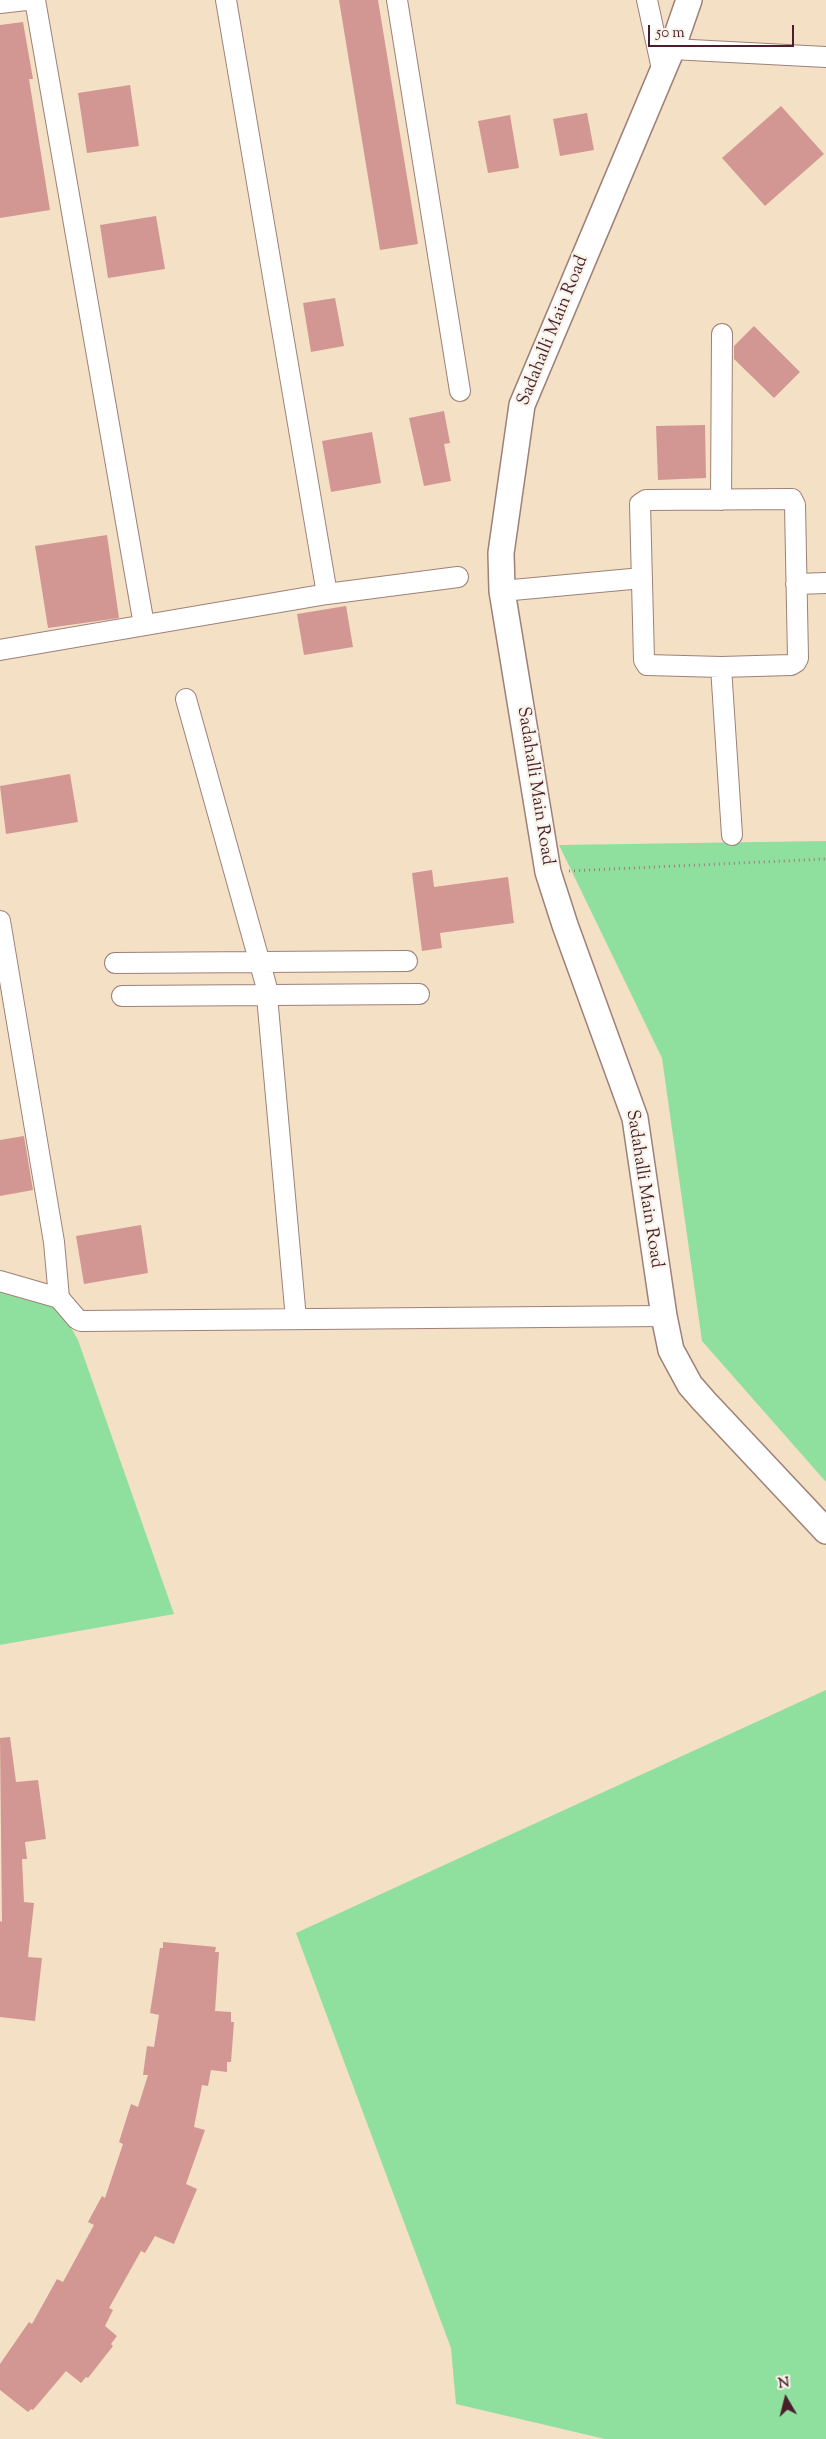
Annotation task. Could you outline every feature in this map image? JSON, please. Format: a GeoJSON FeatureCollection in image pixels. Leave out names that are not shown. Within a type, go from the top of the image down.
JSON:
{"type":"FeatureCollection","features":[{"type":"Feature","properties":{"kind":"street"},"geometry":{"type":"LineString","coordinates":[[0,3],[26,0]]}},
{"type":"Feature","properties":{"kind":"street"},"geometry":{"type":"LineString","coordinates":[[35,0],[144,625]]}},
{"type":"Feature","properties":{"kind":"street"},"geometry":{"type":"LineString","coordinates":[[226,0],[327,594]]}},
{"type":"Feature","properties":{"kind":"street"},"geometry":{"type":"LineString","coordinates":[[398,0],[460,391]]}},
{"type":"Feature","properties":{"kind":"street"},"geometry":{"type":"LineString","coordinates":[[647,0],[667,59],[826,57]]}},
{"type":"Feature","properties":{"kind":"street","name":"Sadahalli Main Road"},"geometry":{"type":"LineString","coordinates":[[689,0],[667,59],[522,405],[501,553],[502,591],[548,872],[634,1118],[664,1316],[671,1350],[690,1385],[826,1531]]}},
{"type":"Feature","properties":{"kind":"street"},"geometry":{"type":"LineString","coordinates":[[721,500],[722,334]]}},
{"type":"Feature","properties":{"kind":"street"},"geometry":{"type":"LineString","coordinates":[[792,499],[795,505],[798,658],[796,662],[790,665],[721,667],[647,665],[644,660],[642,578],[639,508],[642,502],[646,500],[792,499]]}},
{"type":"Feature","properties":{"kind":"street"},"geometry":{"type":"LineString","coordinates":[[0,650],[327,594],[458,577]]}},
{"type":"Feature","properties":{"kind":"street"},"geometry":{"type":"LineString","coordinates":[[502,591],[642,578]]}},
{"type":"Feature","properties":{"kind":"street"},"geometry":{"type":"LineString","coordinates":[[796,584],[826,583]]}},
{"type":"Feature","properties":{"kind":"street"},"geometry":{"type":"LineString","coordinates":[[721,667],[732,835]]}},
{"type":"Feature","properties":{"kind":"street"},"geometry":{"type":"LineString","coordinates":[[186,698],[260,962],[267,995],[296,1319]]}},
{"type":"Feature","properties":{"kind":"street"},"geometry":{"type":"LineString","coordinates":[[0,921],[54,1242],[59,1298]]}},
{"type":"Feature","properties":{"kind":"street"},"geometry":{"type":"LineString","coordinates":[[115,963],[407,961]]}},
{"type":"Feature","properties":{"kind":"street"},"geometry":{"type":"LineString","coordinates":[[122,996],[419,994]]}},
{"type":"Feature","properties":{"kind":"street"},"geometry":{"type":"LineString","coordinates":[[0,1281],[59,1298],[77,1319],[82,1321],[664,1316]]}},
{"type":"Feature","properties":{"kind":"path"},"geometry":{"type":"LineString","coordinates":[[548,872],[826,859]]}},
{"type":"Feature","properties":{"kind":"green space"},"geometry":{"type":"Polygon","coordinates":[[[826,841],[826,1482],[702,1341],[662,1058],[559,845],[826,841]]]}},
{"type":"Feature","properties":{"kind":"green space"},"geometry":{"type":"Polygon","coordinates":[[[0,1284],[58,1305],[78,1340],[174,1614],[0,1645],[0,1284]]]}},
{"type":"Feature","properties":{"kind":"green space"},"geometry":{"type":"Polygon","coordinates":[[[826,1690],[826,2439],[605,2439],[456,2404],[451,2348],[296,1933],[826,1690]]]}},
{"type":"Feature","properties":{"kind":"building"},"geometry":{"type":"Polygon","coordinates":[[[339,0],[378,0],[418,244],[380,250],[339,0]]]}},
{"type":"Feature","properties":{"kind":"building"},"geometry":{"type":"Polygon","coordinates":[[[23,22],[33,79],[29,79],[50,210],[0,218],[0,25],[23,22]]]}},
{"type":"Feature","properties":{"kind":"building"},"geometry":{"type":"Polygon","coordinates":[[[130,85],[139,146],[87,153],[78,93],[130,85]]]}},
{"type":"Feature","properties":{"kind":"building"},"geometry":{"type":"Polygon","coordinates":[[[781,106],[824,154],[765,206],[722,158],[781,106]]]}},
{"type":"Feature","properties":{"kind":"building"},"geometry":{"type":"Polygon","coordinates":[[[587,113],[594,150],[560,156],[553,119],[587,113]]]}},
{"type":"Feature","properties":{"kind":"building"},"geometry":{"type":"Polygon","coordinates":[[[510,115],[519,168],[488,173],[478,121],[510,115]]]}},
{"type":"Feature","properties":{"kind":"building"},"geometry":{"type":"Polygon","coordinates":[[[156,216],[165,269],[108,278],[100,225],[156,216]]]}},
{"type":"Feature","properties":{"kind":"building"},"geometry":{"type":"Polygon","coordinates":[[[335,298],[344,346],[311,352],[303,303],[335,298]]]}},
{"type":"Feature","properties":{"kind":"building"},"geometry":{"type":"Polygon","coordinates":[[[754,326],[800,372],[774,398],[734,359],[734,346],[754,326]]]}},
{"type":"Feature","properties":{"kind":"building"},"geometry":{"type":"Polygon","coordinates":[[[444,411],[450,443],[444,444],[451,481],[424,486],[409,418],[444,411]]]}},
{"type":"Feature","properties":{"kind":"building"},"geometry":{"type":"Polygon","coordinates":[[[705,425],[706,478],[658,480],[656,426],[705,425]]]}},
{"type":"Feature","properties":{"kind":"building"},"geometry":{"type":"Polygon","coordinates":[[[372,432],[381,483],[331,492],[322,441],[372,432]]]}},
{"type":"Feature","properties":{"kind":"building"},"geometry":{"type":"Polygon","coordinates":[[[107,535],[119,618],[48,628],[35,546],[107,535]]]}},
{"type":"Feature","properties":{"kind":"building"},"geometry":{"type":"Polygon","coordinates":[[[346,606],[353,647],[304,655],[297,614],[346,606]]]}},
{"type":"Feature","properties":{"kind":"building"},"geometry":{"type":"Polygon","coordinates":[[[70,774],[78,822],[6,834],[0,786],[70,774]]]}},
{"type":"Feature","properties":{"kind":"building"},"geometry":{"type":"Polygon","coordinates":[[[432,870],[434,887],[508,877],[514,923],[440,933],[442,948],[422,951],[412,873],[432,870]]]}},
{"type":"Feature","properties":{"kind":"building"},"geometry":{"type":"Polygon","coordinates":[[[24,1136],[33,1190],[0,1196],[0,1140],[24,1136]]]}},
{"type":"Feature","properties":{"kind":"building"},"geometry":{"type":"Polygon","coordinates":[[[141,1225],[148,1273],[84,1284],[76,1236],[141,1225]]]}},
{"type":"Feature","properties":{"kind":"building"},"geometry":{"type":"Polygon","coordinates":[[[10,1737],[16,1782],[38,1780],[46,1839],[25,1842],[27,1859],[22,1859],[24,1902],[34,1903],[28,1957],[42,1958],[35,2021],[0,2017],[0,1921],[2,1922],[0,1738],[10,1737]]]}},
{"type":"Feature","properties":{"kind":"building"},"geometry":{"type":"Polygon","coordinates":[[[163,1942],[216,1947],[215,1952],[219,1952],[215,2011],[231,2012],[231,2022],[234,2022],[231,2062],[227,2062],[227,2072],[211,2070],[208,2086],[202,2085],[194,2127],[205,2130],[186,2184],[197,2189],[174,2244],[155,2236],[145,2253],[141,2251],[109,2308],[113,2310],[105,2326],[117,2336],[111,2344],[113,2346],[88,2378],[86,2377],[81,2383],[66,2371],[33,2410],[31,2409],[28,2412],[0,2390],[0,2364],[29,2322],[32,2324],[57,2279],[63,2282],[94,2225],[88,2222],[102,2196],[105,2198],[123,2144],[119,2142],[131,2104],[138,2107],[148,2075],[143,2075],[147,2046],[154,2047],[159,2015],[150,2013],[160,1948],[163,1948],[163,1942]]]}}]}
